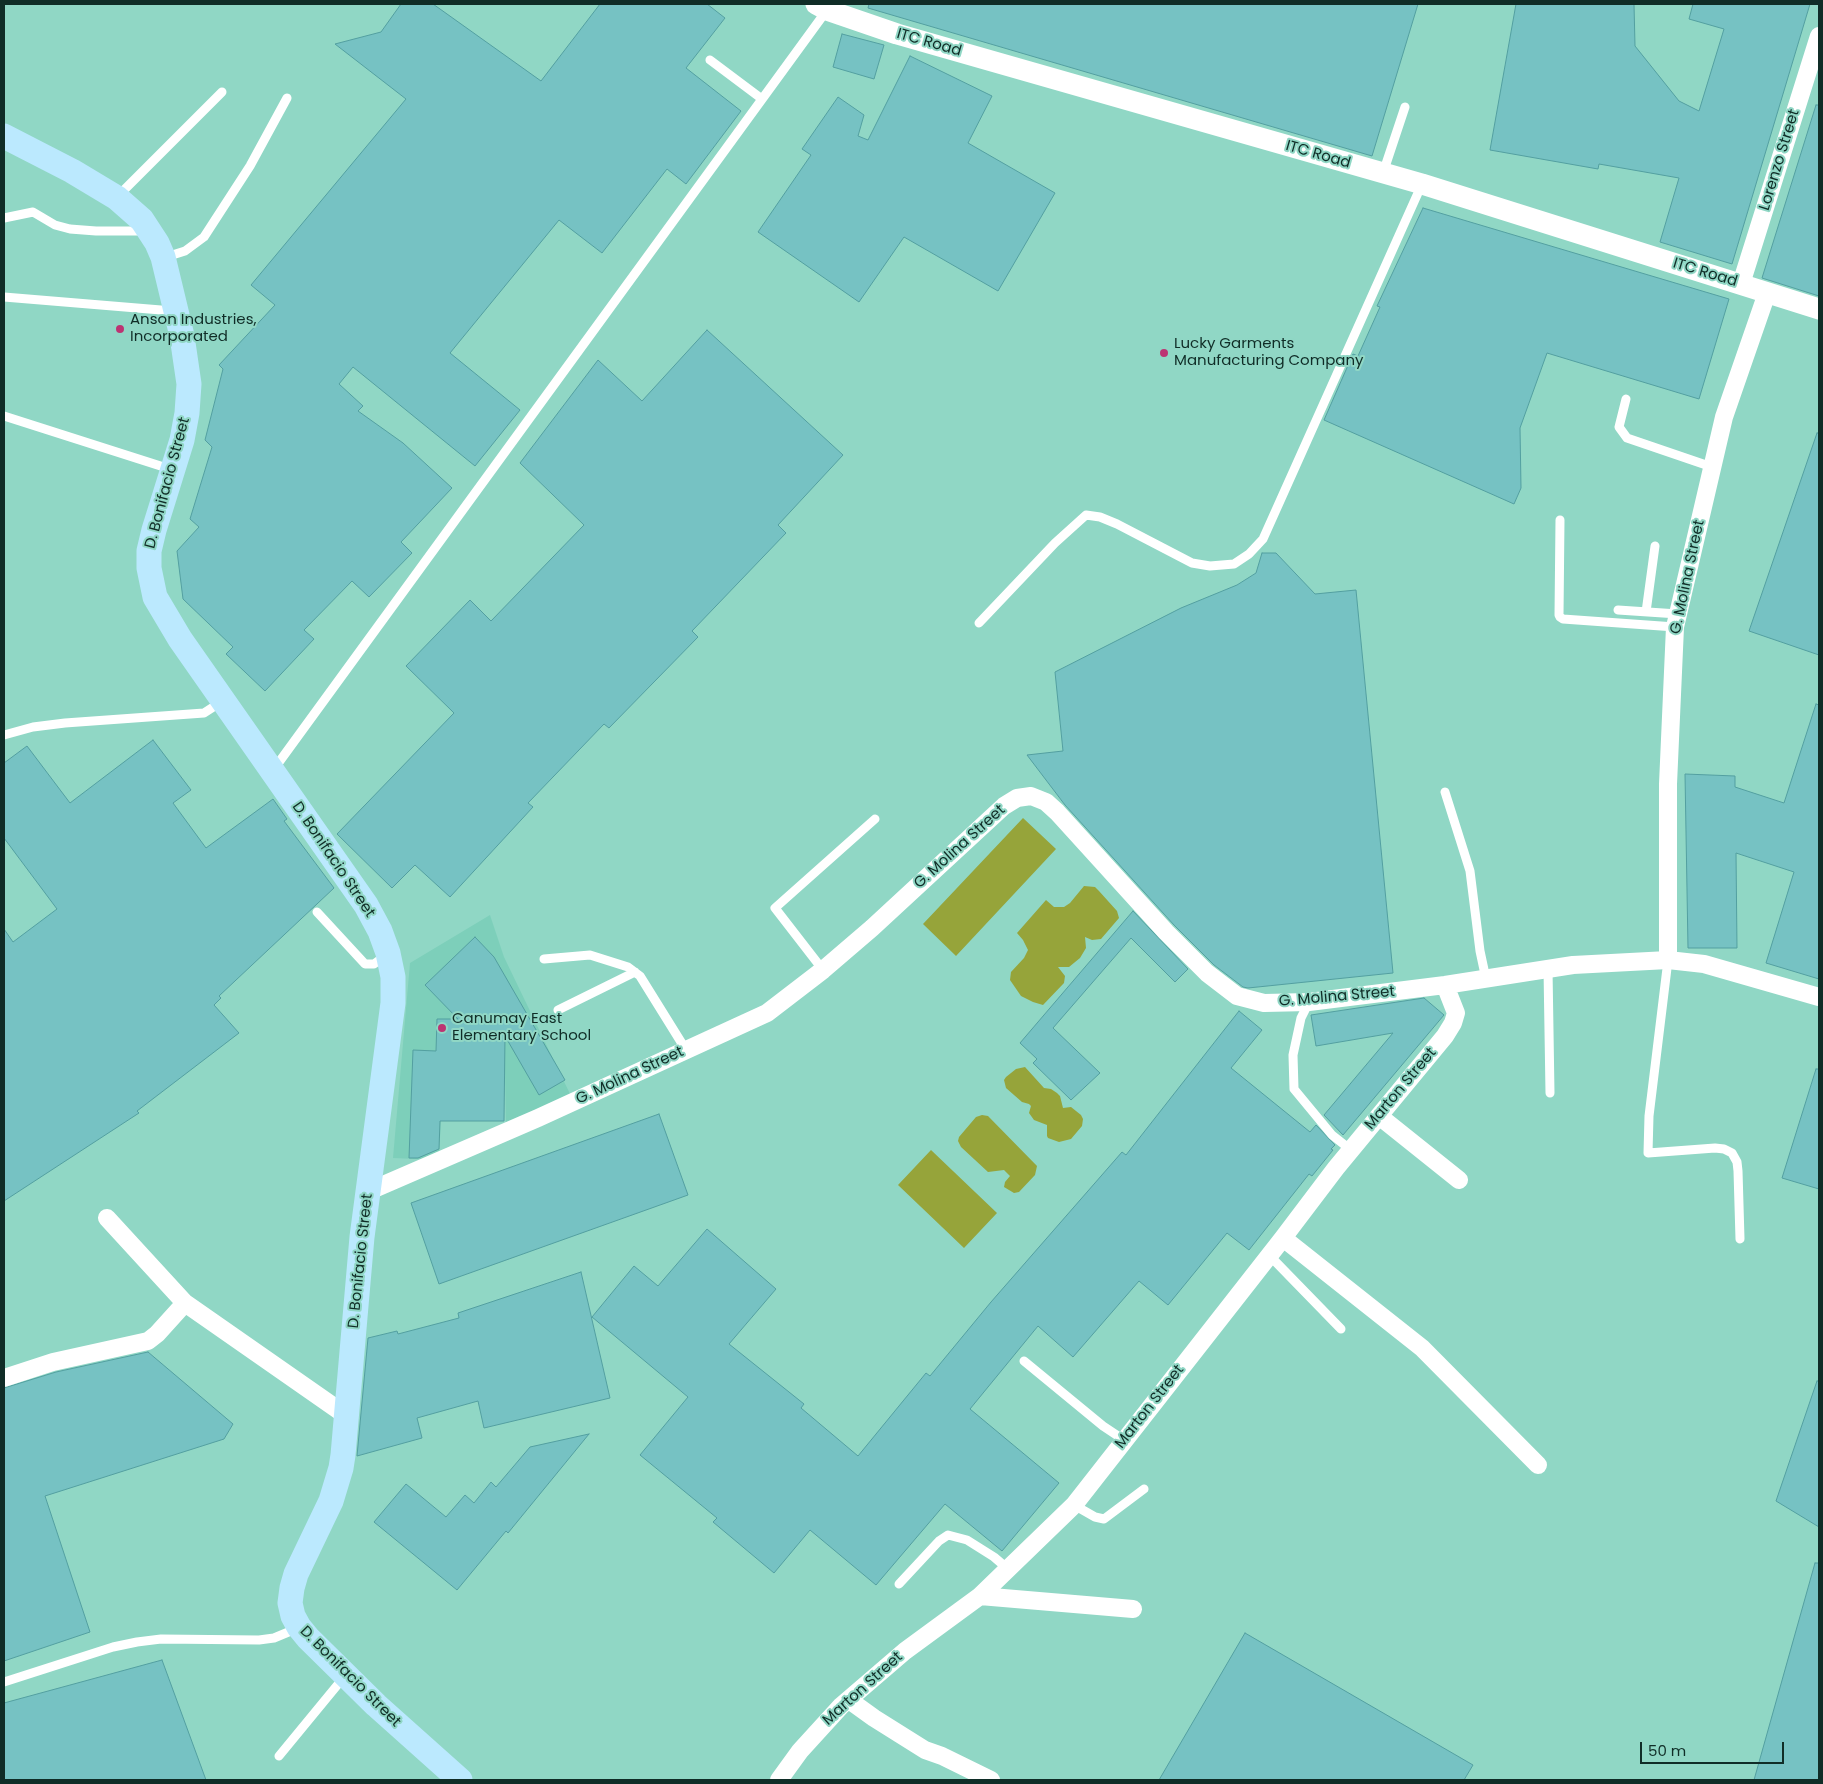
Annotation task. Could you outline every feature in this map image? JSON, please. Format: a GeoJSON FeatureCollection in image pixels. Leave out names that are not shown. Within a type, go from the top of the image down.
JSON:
{"type":"FeatureCollection","features":[{"type":"Feature","properties":{"kind":"main road","name":"D. Bonifacio Street"},"geometry":{"type":"LineString","coordinates":[[4,136],[72,171],[116,198],[130,209],[150,231],[163,257],[176,311],[189,384],[186,422],[149,551],[149,568],[155,597],[164,614],[366,905],[380,931],[388,953],[394,977],[393,1003],[358,1276],[344,1455],[337,1483],[324,1518],[296,1574],[290,1603],[293,1616],[299,1627],[401,1728],[460,1780]]}},
{"type":"Feature","properties":{"kind":"street","name":"ITC Road"},"geometry":{"type":"LineString","coordinates":[[821,7],[897,34],[1422,184],[1819,309]]}},
{"type":"Feature","properties":{"kind":"street","name":"Lorenzo Street"},"geometry":{"type":"LineString","coordinates":[[1741,284],[1819,36]]}},
{"type":"Feature","properties":{"kind":"street","name":"G. Molina Street"},"geometry":{"type":"LineString","coordinates":[[1668,960],[1668,784],[1676,620],[1724,417],[1767,292]]}},
{"type":"Feature","properties":{"kind":"street","name":"G. Molina Street"},"geometry":{"type":"LineString","coordinates":[[368,1192],[538,1118],[766,1013],[823,970],[855,950],[1004,806],[1017,798],[1031,796],[1046,802],[1057,812],[1173,939],[1207,973],[1237,996],[1264,1003],[1308,1002],[1445,985],[1573,965],[1668,960],[1704,964],[1819,997]]}},
{"type":"Feature","properties":{"kind":"street","name":"Marton Street"},"geometry":{"type":"LineString","coordinates":[[779,1780],[800,1751],[849,1700],[905,1651],[980,1596],[1074,1505],[1351,1150],[1445,1036],[1453,1023],[1456,1013],[1445,985]]}},
{"type":"Feature","properties":{"kind":"street"},"geometry":{"type":"LineString","coordinates":[[1379,1116],[1459,1180]]}},
{"type":"Feature","properties":{"kind":"street"},"geometry":{"type":"LineString","coordinates":[[107,1218],[185,1303],[347,1416]]}},
{"type":"Feature","properties":{"kind":"street"},"geometry":{"type":"LineString","coordinates":[[1283,1238],[1422,1348],[1538,1465]]}},
{"type":"Feature","properties":{"kind":"street"},"geometry":{"type":"LineString","coordinates":[[4,1378],[53,1362],[148,1341],[157,1334],[185,1303]]}},
{"type":"Feature","properties":{"kind":"street"},"geometry":{"type":"LineString","coordinates":[[980,1596],[1133,1609]]}},
{"type":"Feature","properties":{"kind":"street"},"geometry":{"type":"LineString","coordinates":[[849,1700],[924,1750],[942,1756],[991,1780]]}},
{"type":"Feature","properties":{"kind":"lane"},"geometry":{"type":"LineString","coordinates":[[272,771],[762,100],[821,7]]}},
{"type":"Feature","properties":{"kind":"lane"},"geometry":{"type":"LineString","coordinates":[[710,60],[762,100]]}},
{"type":"Feature","properties":{"kind":"lane"},"geometry":{"type":"LineString","coordinates":[[116,198],[222,92]]}},
{"type":"Feature","properties":{"kind":"lane"},"geometry":{"type":"LineString","coordinates":[[163,257],[185,251],[204,236],[250,166],[287,98]]}},
{"type":"Feature","properties":{"kind":"lane"},"geometry":{"type":"LineString","coordinates":[[1383,173],[1405,107]]}},
{"type":"Feature","properties":{"kind":"lane"},"geometry":{"type":"LineString","coordinates":[[979,623],[1055,543],[1086,515],[1100,517],[1117,524],[1192,562],[1210,566],[1234,564],[1249,554],[1263,538],[1422,184]]}},
{"type":"Feature","properties":{"kind":"lane"},"geometry":{"type":"LineString","coordinates":[[4,218],[33,212],[55,225],[70,229],[150,231]]}},
{"type":"Feature","properties":{"kind":"lane"},"geometry":{"type":"LineString","coordinates":[[4,297],[176,311]]}},
{"type":"Feature","properties":{"kind":"lane"},"geometry":{"type":"LineString","coordinates":[[1626,399],[1619,427],[1627,438],[1712,467]]}},
{"type":"Feature","properties":{"kind":"lane"},"geometry":{"type":"LineString","coordinates":[[4,416],[173,470]]}},
{"type":"Feature","properties":{"kind":"lane"},"geometry":{"type":"LineString","coordinates":[[1560,520],[1560,617],[1676,620]]}},
{"type":"Feature","properties":{"kind":"lane"},"geometry":{"type":"LineString","coordinates":[[1646,612],[1656,546]]}},
{"type":"Feature","properties":{"kind":"lane"},"geometry":{"type":"LineString","coordinates":[[1618,610],[1646,612],[1676,620]]}},
{"type":"Feature","properties":{"kind":"lane"},"geometry":{"type":"LineString","coordinates":[[4,734],[33,727],[65,723],[204,713],[224,701]]}},
{"type":"Feature","properties":{"kind":"lane"},"geometry":{"type":"LineString","coordinates":[[1445,792],[1470,871],[1480,951],[1486,979]]}},
{"type":"Feature","properties":{"kind":"lane"},"geometry":{"type":"LineString","coordinates":[[823,970],[775,908],[876,819]]}},
{"type":"Feature","properties":{"kind":"lane"},"geometry":{"type":"LineString","coordinates":[[317,912],[365,964],[374,964],[388,953]]}},
{"type":"Feature","properties":{"kind":"lane"},"geometry":{"type":"LineString","coordinates":[[544,959],[590,955],[628,967],[640,976],[686,1050]]}},
{"type":"Feature","properties":{"kind":"lane"},"geometry":{"type":"LineString","coordinates":[[1668,960],[1649,1116],[1648,1152],[1715,1148],[1724,1149],[1732,1153],[1737,1162],[1738,1171],[1740,1239]]}},
{"type":"Feature","properties":{"kind":"lane"},"geometry":{"type":"LineString","coordinates":[[1548,969],[1550,1093]]}},
{"type":"Feature","properties":{"kind":"lane"},"geometry":{"type":"LineString","coordinates":[[558,1010],[635,972]]}},
{"type":"Feature","properties":{"kind":"lane"},"geometry":{"type":"LineString","coordinates":[[1308,1002],[1301,1018],[1293,1055],[1294,1089],[1332,1135],[1351,1150]]}},
{"type":"Feature","properties":{"kind":"lane"},"geometry":{"type":"LineString","coordinates":[[1269,1255],[1341,1329]]}},
{"type":"Feature","properties":{"kind":"lane"},"geometry":{"type":"LineString","coordinates":[[1024,1361],[1103,1426],[1124,1440]]}},
{"type":"Feature","properties":{"kind":"lane"},"geometry":{"type":"LineString","coordinates":[[1074,1505],[1095,1517],[1104,1519],[1144,1489]]}},
{"type":"Feature","properties":{"kind":"lane"},"geometry":{"type":"LineString","coordinates":[[899,1584],[939,1541],[948,1535],[967,1540],[994,1557],[1008,1569]]}},
{"type":"Feature","properties":{"kind":"lane"},"geometry":{"type":"LineString","coordinates":[[4,1682],[137,1642],[161,1639],[259,1640],[274,1638],[299,1627]]}},
{"type":"Feature","properties":{"kind":"lane"},"geometry":{"type":"LineString","coordinates":[[279,1756],[346,1675]]}},
{"type":"Feature","properties":{"kind":"shaded area"},"geometry":{"type":"Polygon","coordinates":[[[1023,818],[1056,849],[956,956],[923,924],[1023,818]]]}},
{"type":"Feature","properties":{"kind":"shaded area"},"geometry":{"type":"Polygon","coordinates":[[[1084,886],[1095,887],[1117,911],[1119,918],[1101,939],[1092,940],[1085,937],[1086,948],[1080,958],[1069,967],[1058,967],[1065,976],[1064,983],[1043,1005],[1021,996],[1010,980],[1011,972],[1024,958],[1028,950],[1017,933],[1046,900],[1054,907],[1064,907],[1070,903],[1084,886]]]}},
{"type":"Feature","properties":{"kind":"shaded area","name":"Canumay East Elementary School"},"geometry":{"type":"Polygon","coordinates":[[[490,915],[504,957],[571,1096],[506,1127],[505,1073],[443,1072],[439,1160],[393,1158],[410,963],[490,915]]]}},
{"type":"Feature","properties":{"kind":"shaded area"},"geometry":{"type":"Polygon","coordinates":[[[1025,1067],[1044,1088],[1051,1089],[1060,1096],[1063,1108],[1071,1107],[1081,1115],[1083,1119],[1082,1126],[1071,1139],[1059,1142],[1048,1138],[1047,1125],[1034,1120],[1029,1113],[1031,1106],[1022,1102],[1006,1088],[1004,1080],[1006,1077],[1016,1069],[1025,1067]]]}},
{"type":"Feature","properties":{"kind":"shaded area"},"geometry":{"type":"Polygon","coordinates":[[[988,1116],[1037,1166],[1035,1175],[1019,1192],[1014,1193],[1004,1187],[1005,1182],[1010,1176],[1004,1170],[988,1172],[961,1147],[958,1141],[959,1137],[976,1117],[988,1116]]]}},
{"type":"Feature","properties":{"kind":"shaded area"},"geometry":{"type":"Polygon","coordinates":[[[931,1150],[997,1213],[964,1248],[898,1185],[931,1150]]]}},
{"type":"Feature","properties":{"kind":"building"},"geometry":{"type":"Polygon","coordinates":[[[401,4],[433,4],[541,81],[600,4],[707,4],[725,18],[686,68],[741,111],[686,184],[667,169],[602,253],[559,220],[450,353],[520,410],[475,466],[353,367],[339,384],[363,406],[358,411],[403,443],[452,488],[401,542],[412,553],[369,597],[352,581],[304,630],[314,639],[265,691],[226,654],[233,647],[183,599],[177,551],[199,527],[190,519],[212,447],[205,440],[223,369],[219,365],[275,305],[251,285],[406,99],[335,44],[381,32],[401,4]]]}},
{"type":"Feature","properties":{"kind":"building"},"geometry":{"type":"Polygon","coordinates":[[[869,4],[1418,4],[1372,156],[868,8],[869,4]]]}},
{"type":"Feature","properties":{"kind":"building"},"geometry":{"type":"Polygon","coordinates":[[[1516,4],[1634,4],[1635,46],[1679,101],[1699,111],[1724,29],[1689,19],[1693,4],[1810,4],[1732,264],[1660,242],[1679,178],[1599,164],[1598,169],[1490,150],[1516,4]]]}},
{"type":"Feature","properties":{"kind":"building"},"geometry":{"type":"Polygon","coordinates":[[[842,34],[884,45],[874,79],[833,67],[842,34]]]}},
{"type":"Feature","properties":{"kind":"building"},"geometry":{"type":"Polygon","coordinates":[[[910,56],[992,96],[968,143],[1055,193],[998,291],[904,237],[859,302],[758,232],[811,155],[802,149],[838,97],[864,115],[858,136],[868,140],[910,56]]]}},
{"type":"Feature","properties":{"kind":"building"},"geometry":{"type":"Polygon","coordinates":[[[1816,105],[1819,105],[1819,296],[1762,278],[1816,105]]]}},
{"type":"Feature","properties":{"kind":"building"},"geometry":{"type":"Polygon","coordinates":[[[1423,208],[1729,299],[1699,399],[1547,353],[1520,428],[1521,488],[1514,504],[1324,420],[1353,354],[1358,356],[1380,307],[1377,306],[1423,208]]]}},
{"type":"Feature","properties":{"kind":"building"},"geometry":{"type":"Polygon","coordinates":[[[707,330],[843,455],[778,525],[786,533],[692,631],[698,637],[609,728],[604,724],[528,803],[533,807],[450,897],[415,865],[392,888],[337,834],[454,713],[406,666],[470,600],[491,621],[584,525],[520,463],[598,360],[642,401],[707,330]]]}},
{"type":"Feature","properties":{"kind":"building"},"geometry":{"type":"Polygon","coordinates":[[[1817,433],[1819,433],[1819,655],[1749,631],[1817,433]]]}},
{"type":"Feature","properties":{"kind":"building"},"geometry":{"type":"Polygon","coordinates":[[[1262,553],[1276,553],[1315,594],[1356,590],[1393,973],[1243,987],[1214,965],[1174,925],[1065,805],[1027,755],[1063,751],[1055,672],[1181,608],[1237,585],[1256,573],[1262,553]]]}},
{"type":"Feature","properties":{"kind":"building"},"geometry":{"type":"Polygon","coordinates":[[[1816,704],[1819,705],[1819,979],[1766,963],[1794,872],[1736,853],[1737,948],[1688,948],[1685,774],[1735,776],[1735,787],[1784,803],[1816,704]]]}},
{"type":"Feature","properties":{"kind":"building"},"geometry":{"type":"Polygon","coordinates":[[[153,740],[191,790],[173,803],[206,848],[273,799],[287,819],[284,821],[334,888],[219,996],[221,998],[214,1005],[239,1033],[137,1111],[139,1113],[4,1201],[4,929],[13,942],[57,909],[4,838],[4,763],[27,746],[70,803],[153,740]]]}},
{"type":"Feature","properties":{"kind":"building"},"geometry":{"type":"Polygon","coordinates":[[[1133,911],[1188,969],[1175,982],[1131,938],[1053,1028],[1100,1073],[1071,1100],[1033,1063],[1037,1059],[1020,1043],[1133,911]]]}},
{"type":"Feature","properties":{"kind":"building"},"geometry":{"type":"Polygon","coordinates":[[[475,937],[494,957],[565,1080],[539,1095],[505,1036],[504,1121],[440,1121],[439,1149],[418,1158],[409,1158],[413,1050],[436,1051],[437,1019],[458,1019],[425,985],[475,937]]]}},
{"type":"Feature","properties":{"kind":"building"},"geometry":{"type":"Polygon","coordinates":[[[1424,998],[1444,1015],[1343,1135],[1324,1115],[1393,1033],[1316,1046],[1311,1015],[1424,998]]]}},
{"type":"Feature","properties":{"kind":"building"},"geometry":{"type":"Polygon","coordinates":[[[1239,1011],[1262,1030],[1231,1068],[1310,1132],[1316,1125],[1335,1145],[1331,1149],[1333,1150],[1312,1176],[1309,1174],[1249,1250],[1227,1233],[1168,1305],[1139,1281],[1073,1357],[1038,1326],[970,1409],[1059,1483],[1002,1551],[945,1504],[876,1585],[810,1530],[774,1573],[713,1522],[717,1518],[640,1455],[688,1397],[592,1317],[634,1266],[658,1286],[707,1229],[776,1289],[729,1344],[804,1404],[801,1408],[858,1456],[926,1373],[930,1376],[991,1302],[1122,1152],[1126,1155],[1239,1011]]]}},
{"type":"Feature","properties":{"kind":"building"},"geometry":{"type":"Polygon","coordinates":[[[1816,1069],[1819,1069],[1819,1189],[1782,1178],[1816,1069]]]}},
{"type":"Feature","properties":{"kind":"building"},"geometry":{"type":"Polygon","coordinates":[[[659,1114],[688,1195],[439,1284],[411,1203],[659,1114]]]}},
{"type":"Feature","properties":{"kind":"building"},"geometry":{"type":"Polygon","coordinates":[[[581,1272],[610,1398],[484,1428],[478,1401],[417,1418],[422,1438],[357,1456],[368,1338],[397,1331],[398,1334],[459,1318],[458,1313],[581,1272]]]}},
{"type":"Feature","properties":{"kind":"building"},"geometry":{"type":"Polygon","coordinates":[[[148,1352],[233,1424],[224,1439],[45,1496],[90,1632],[4,1661],[4,1388],[56,1372],[148,1352]]]}},
{"type":"Feature","properties":{"kind":"building"},"geometry":{"type":"Polygon","coordinates":[[[1817,1381],[1819,1381],[1819,1527],[1776,1501],[1817,1381]]]}},
{"type":"Feature","properties":{"kind":"building"},"geometry":{"type":"Polygon","coordinates":[[[589,1434],[508,1533],[506,1531],[457,1590],[374,1522],[406,1484],[446,1517],[465,1495],[474,1503],[491,1482],[496,1487],[530,1447],[589,1434]]]}},
{"type":"Feature","properties":{"kind":"building"},"geometry":{"type":"Polygon","coordinates":[[[1815,1563],[1819,1563],[1819,1780],[1754,1780],[1815,1563]]]}},
{"type":"Feature","properties":{"kind":"building"},"geometry":{"type":"Polygon","coordinates":[[[1245,1633],[1473,1765],[1464,1780],[1159,1780],[1245,1633]]]}},
{"type":"Feature","properties":{"kind":"building"},"geometry":{"type":"Polygon","coordinates":[[[162,1660],[206,1780],[4,1780],[4,1703],[162,1660]]]}},
{"type":"Feature","properties":{"kind":"place","name":"Anson Industries, Incorporated"},"geometry":{"type":"Point","coordinates":[120,329]}},
{"type":"Feature","properties":{"kind":"place","name":"Lucky Garments Manufacturing Company"},"geometry":{"type":"Point","coordinates":[1164,353]}},
{"type":"Feature","properties":{"kind":"place","name":"Canumay East Elementary School"},"geometry":{"type":"Point","coordinates":[442,1028]}}]}
